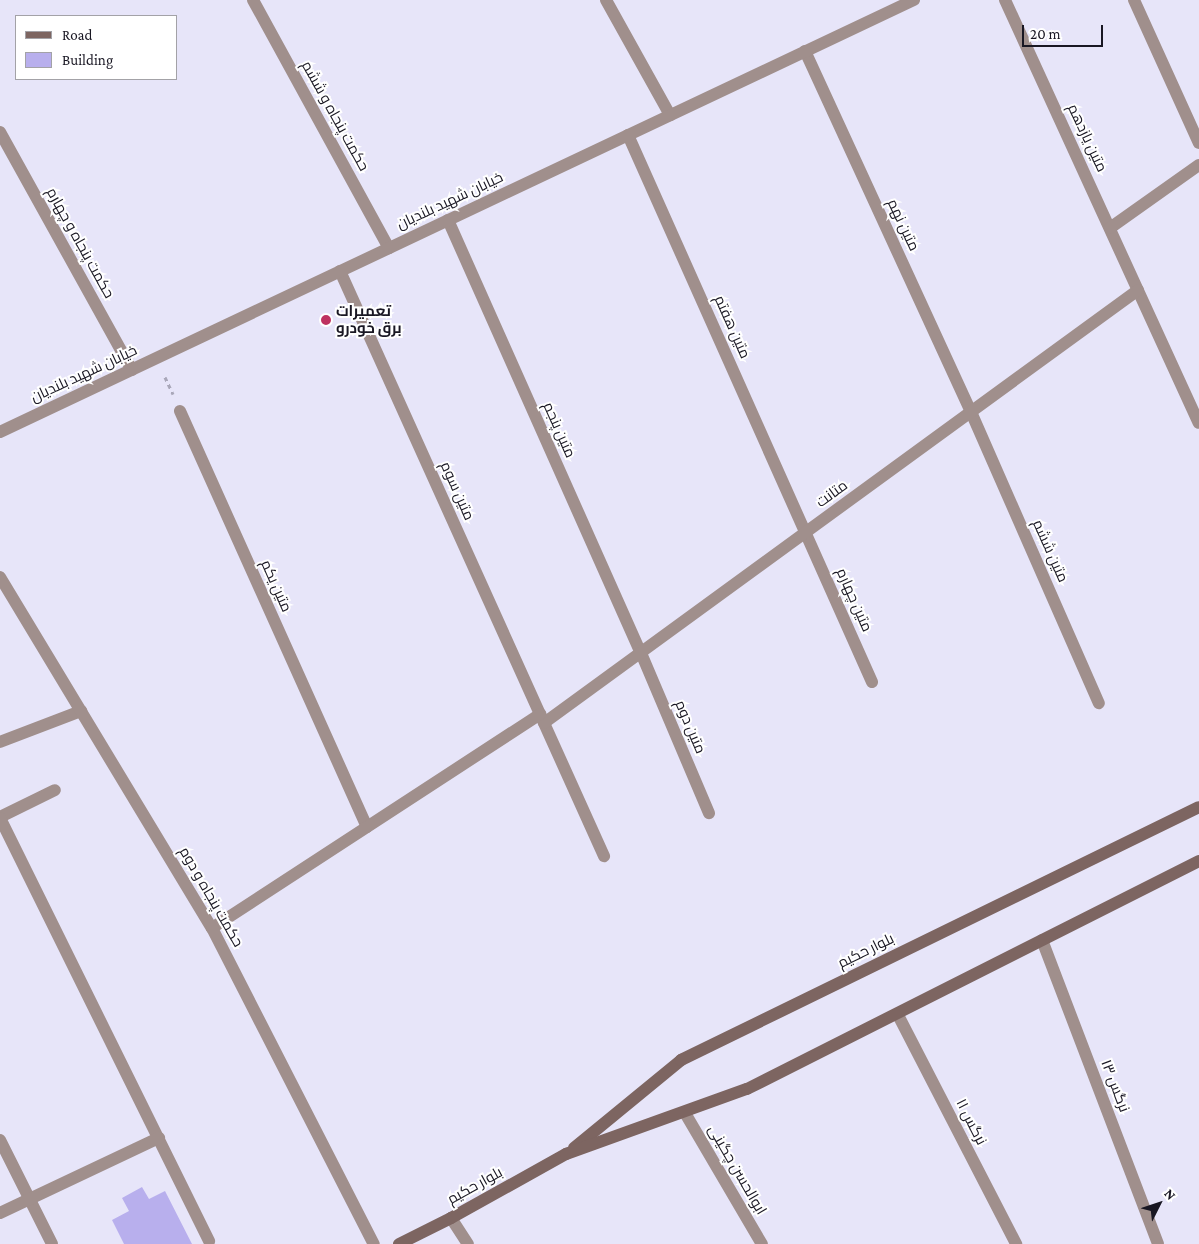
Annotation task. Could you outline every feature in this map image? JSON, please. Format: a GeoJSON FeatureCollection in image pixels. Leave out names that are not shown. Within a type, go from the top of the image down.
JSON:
{"type":"FeatureCollection","features":[{"type":"Feature","properties":{"kind":"main road","name":"بلوار حکیم"},"geometry":{"type":"LineString","coordinates":[[566,1154],[681,1060],[1199,807]]}},
{"type":"Feature","properties":{"kind":"main road","name":"بلوار حکیم"},"geometry":{"type":"LineString","coordinates":[[399,1244],[451,1218],[566,1154],[747,1089],[898,1015],[1199,861]]}},
{"type":"Feature","properties":{"kind":"street","name":"حکمت پنجاه و ششم"},"geometry":{"type":"LineString","coordinates":[[253,0],[389,248]]}},
{"type":"Feature","properties":{"kind":"street"},"geometry":{"type":"LineString","coordinates":[[606,0],[670,115]]}},
{"type":"Feature","properties":{"kind":"street","name":"متین یازدهم"},"geometry":{"type":"LineString","coordinates":[[1005,0],[1199,423]]}},
{"type":"Feature","properties":{"kind":"street"},"geometry":{"type":"LineString","coordinates":[[1134,0],[1199,143]]}},
{"type":"Feature","properties":{"kind":"street","name":"خیابان شهید بلندیان"},"geometry":{"type":"LineString","coordinates":[[0,432],[805,52],[907,1]]}},
{"type":"Feature","properties":{"kind":"street","name":"متین نهم"},"geometry":{"type":"LineString","coordinates":[[805,52],[971,412]]}},
{"type":"Feature","properties":{"kind":"street","name":"حکمت پنجاه و چهارم"},"geometry":{"type":"LineString","coordinates":[[0,132],[132,370]]}},
{"type":"Feature","properties":{"kind":"street","name":"متین هفتم"},"geometry":{"type":"LineString","coordinates":[[628,135],[807,532]]}},
{"type":"Feature","properties":{"kind":"street"},"geometry":{"type":"LineString","coordinates":[[1110,228],[1199,165]]}},
{"type":"Feature","properties":{"kind":"street","name":"متین پنجم"},"geometry":{"type":"LineString","coordinates":[[448,220],[641,653]]}},
{"type":"Feature","properties":{"kind":"street","name":"متین سوم"},"geometry":{"type":"LineString","coordinates":[[340,271],[604,856]]}},
{"type":"Feature","properties":{"kind":"street","name":"متانت"},"geometry":{"type":"LineString","coordinates":[[212,928],[367,827],[542,719],[641,653],[1138,290]]}},
{"type":"Feature","properties":{"kind":"street","name":"متین یکم"},"geometry":{"type":"LineString","coordinates":[[180,411],[367,827]]}},
{"type":"Feature","properties":{"kind":"street","name":"متین ششم"},"geometry":{"type":"LineString","coordinates":[[971,412],[1098,703]]}},
{"type":"Feature","properties":{"kind":"street","name":"متین چهارم"},"geometry":{"type":"LineString","coordinates":[[807,532],[872,682]]}},
{"type":"Feature","properties":{"kind":"street","name":"حکمت پنجاه و دوم"},"geometry":{"type":"LineString","coordinates":[[0,578],[212,928],[374,1244]]}},
{"type":"Feature","properties":{"kind":"street","name":"متین دوم"},"geometry":{"type":"LineString","coordinates":[[641,653],[709,813]]}},
{"type":"Feature","properties":{"kind":"street"},"geometry":{"type":"LineString","coordinates":[[0,742],[81,711]]}},
{"type":"Feature","properties":{"kind":"street"},"geometry":{"type":"LineString","coordinates":[[55,790],[0,818],[209,1241]]}},
{"type":"Feature","properties":{"kind":"street","name":"نرگس ۱۳"},"geometry":{"type":"LineString","coordinates":[[1042,940],[1158,1244]]}},
{"type":"Feature","properties":{"kind":"street","name":"نرگس ۱۱"},"geometry":{"type":"LineString","coordinates":[[898,1015],[1016,1244]]}},
{"type":"Feature","properties":{"kind":"street","name":"ابوالحسن چگینی"},"geometry":{"type":"LineString","coordinates":[[685,1112],[762,1244]]}},
{"type":"Feature","properties":{"kind":"street"},"geometry":{"type":"LineString","coordinates":[[0,1212],[159,1138]]}},
{"type":"Feature","properties":{"kind":"street"},"geometry":{"type":"LineString","coordinates":[[0,1140],[52,1244]]}},
{"type":"Feature","properties":{"kind":"street"},"geometry":{"type":"LineString","coordinates":[[451,1218],[468,1244]]}},
{"type":"Feature","properties":{"kind":"path"},"geometry":{"type":"LineString","coordinates":[[156,358],[180,411]]}},
{"type":"Feature","properties":{"kind":"building"},"geometry":{"type":"Polygon","coordinates":[[[142,1187],[149,1199],[165,1191],[192,1244],[124,1244],[112,1220],[129,1211],[122,1198],[142,1187]]]}},
{"type":"Feature","properties":{"kind":"place","name":"تعمیرات برق خودرو"},"geometry":{"type":"Point","coordinates":[326,320]}}]}
